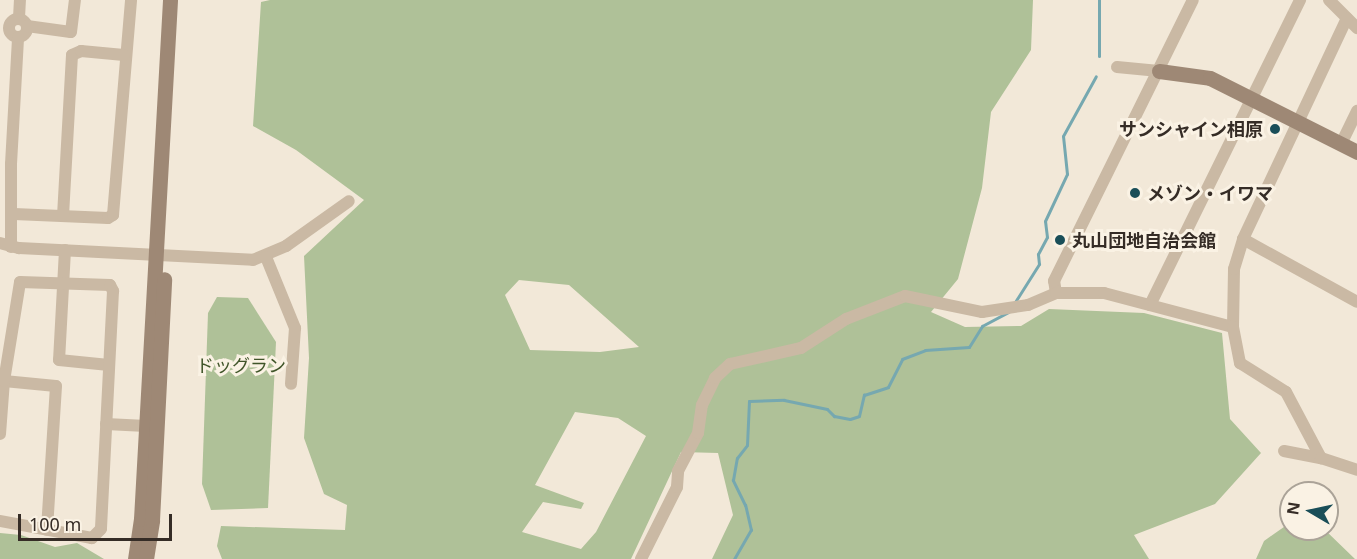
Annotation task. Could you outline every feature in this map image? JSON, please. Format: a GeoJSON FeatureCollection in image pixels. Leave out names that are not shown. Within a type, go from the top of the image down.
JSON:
{"type":"FeatureCollection","features":[{"type":"Feature","properties":{"kind":"street"},"geometry":{"type":"LineString","coordinates":[[20,0],[23,22]]}},
{"type":"Feature","properties":{"kind":"street"},"geometry":{"type":"LineString","coordinates":[[75,0],[71,32],[12,21],[9,32],[14,214],[6,245],[253,260],[266,257],[349,201]]}},
{"type":"Feature","properties":{"kind":"street"},"geometry":{"type":"LineString","coordinates":[[14,214],[108,218],[115,211],[124,55],[130,0]]}},
{"type":"Feature","properties":{"kind":"street"},"geometry":{"type":"LineString","coordinates":[[146,559],[152,520],[170,0]]}},
{"type":"Feature","properties":{"kind":"street"},"geometry":{"type":"LineString","coordinates":[[135,559],[180,0]]}},
{"type":"Feature","properties":{"kind":"street"},"geometry":{"type":"LineString","coordinates":[[1056,293],[1054,281],[1193,0]]}},
{"type":"Feature","properties":{"kind":"street"},"geometry":{"type":"LineString","coordinates":[[1150,305],[1300,0]]}},
{"type":"Feature","properties":{"kind":"street"},"geometry":{"type":"LineString","coordinates":[[1329,0],[1357,28]]}},
{"type":"Feature","properties":{"kind":"street"},"geometry":{"type":"LineString","coordinates":[[1321,458],[1286,392],[1239,363],[1233,327],[1234,269],[1243,238],[1296,121],[1347,18]]}},
{"type":"Feature","properties":{"kind":"street"},"geometry":{"type":"LineString","coordinates":[[63,216],[72,55],[81,51],[124,55]]}},
{"type":"Feature","properties":{"kind":"street"},"geometry":{"type":"LineString","coordinates":[[1117,67],[1159,70],[1210,78],[1357,152]]}},
{"type":"Feature","properties":{"kind":"street"},"geometry":{"type":"LineString","coordinates":[[1341,144],[1357,111]]}},
{"type":"Feature","properties":{"kind":"street"},"geometry":{"type":"LineString","coordinates":[[1243,238],[1357,302]]}},
{"type":"Feature","properties":{"kind":"street"},"geometry":{"type":"LineString","coordinates":[[65,250],[59,360],[109,365]]}},
{"type":"Feature","properties":{"kind":"street"},"geometry":{"type":"LineString","coordinates":[[266,257],[295,327],[291,384]]}},
{"type":"Feature","properties":{"kind":"street"},"geometry":{"type":"LineString","coordinates":[[0,434],[4,381],[18,284],[25,279],[64,281],[112,288],[99,533],[92,538],[0,521]]}},
{"type":"Feature","properties":{"kind":"street"},"geometry":{"type":"LineString","coordinates":[[641,559],[677,487],[678,471],[698,433],[707,391],[715,378],[730,364],[801,348],[846,319],[905,296],[968,312],[1002,310],[1026,305],[1056,293],[1104,294],[1233,327]]}},
{"type":"Feature","properties":{"kind":"street"},"geometry":{"type":"LineString","coordinates":[[4,381],[56,386],[47,530]]}},
{"type":"Feature","properties":{"kind":"street"},"geometry":{"type":"LineString","coordinates":[[106,424],[146,426]]}},
{"type":"Feature","properties":{"kind":"street"},"geometry":{"type":"LineString","coordinates":[[1284,451],[1321,458],[1357,470]]}},
{"type":"Feature","properties":{"kind":"green space"},"geometry":{"type":"Polygon","coordinates":[[[270,0],[1033,0],[1031,50],[991,112],[982,188],[958,279],[931,312],[965,327],[1021,326],[1049,309],[1144,313],[1222,333],[1230,419],[1261,453],[1215,504],[1134,535],[1149,559],[712,559],[733,515],[718,453],[681,452],[631,559],[222,559],[217,546],[221,526],[345,530],[347,505],[324,494],[304,438],[309,358],[304,256],[364,200],[296,150],[253,126],[261,2],[270,0]],[[519,280],[505,295],[530,350],[600,352],[639,347],[569,285],[519,280]],[[575,412],[535,485],[584,503],[581,509],[543,502],[522,532],[581,549],[596,532],[646,436],[618,418],[575,412]]]}},
{"type":"Feature","properties":{"kind":"green space","name":"ドッグラン"},"geometry":{"type":"Polygon","coordinates":[[[217,297],[248,298],[276,342],[268,508],[211,510],[202,484],[208,313],[217,297]]]}},
{"type":"Feature","properties":{"kind":"green space"},"geometry":{"type":"Polygon","coordinates":[[[1279,530],[1279,541],[1336,541],[1355,559],[1256,559],[1264,541],[1279,530]]]}},
{"type":"Feature","properties":{"kind":"green space"},"geometry":{"type":"Polygon","coordinates":[[[0,533],[21,535],[55,547],[77,543],[104,559],[0,559],[0,533]]]}},
{"type":"Feature","properties":{"kind":"waterway"},"geometry":{"type":"LineString","coordinates":[[1099,0],[1099,56]]}},
{"type":"Feature","properties":{"kind":"waterway"},"geometry":{"type":"LineString","coordinates":[[1015,302],[1039,264],[1038,254],[1047,237],[1045,221],[1067,174],[1063,136],[1096,76]]}},
{"type":"Feature","properties":{"kind":"waterway"},"geometry":{"type":"LineString","coordinates":[[734,559],[751,530],[745,505],[733,480],[737,458],[747,445],[749,401],[784,400],[827,409],[834,416],[850,419],[859,416],[864,395],[888,387],[902,359],[925,350],[969,347],[982,326],[1008,312]]}},
{"type":"Feature","properties":{"kind":"place","name":"サンシャイン相原"},"geometry":{"type":"Point","coordinates":[1275,129]}},
{"type":"Feature","properties":{"kind":"place","name":"メゾン・イワマ"},"geometry":{"type":"Point","coordinates":[1135,193]}},
{"type":"Feature","properties":{"kind":"place","name":"丸山団地自治会館"},"geometry":{"type":"Point","coordinates":[1060,240]}}]}
